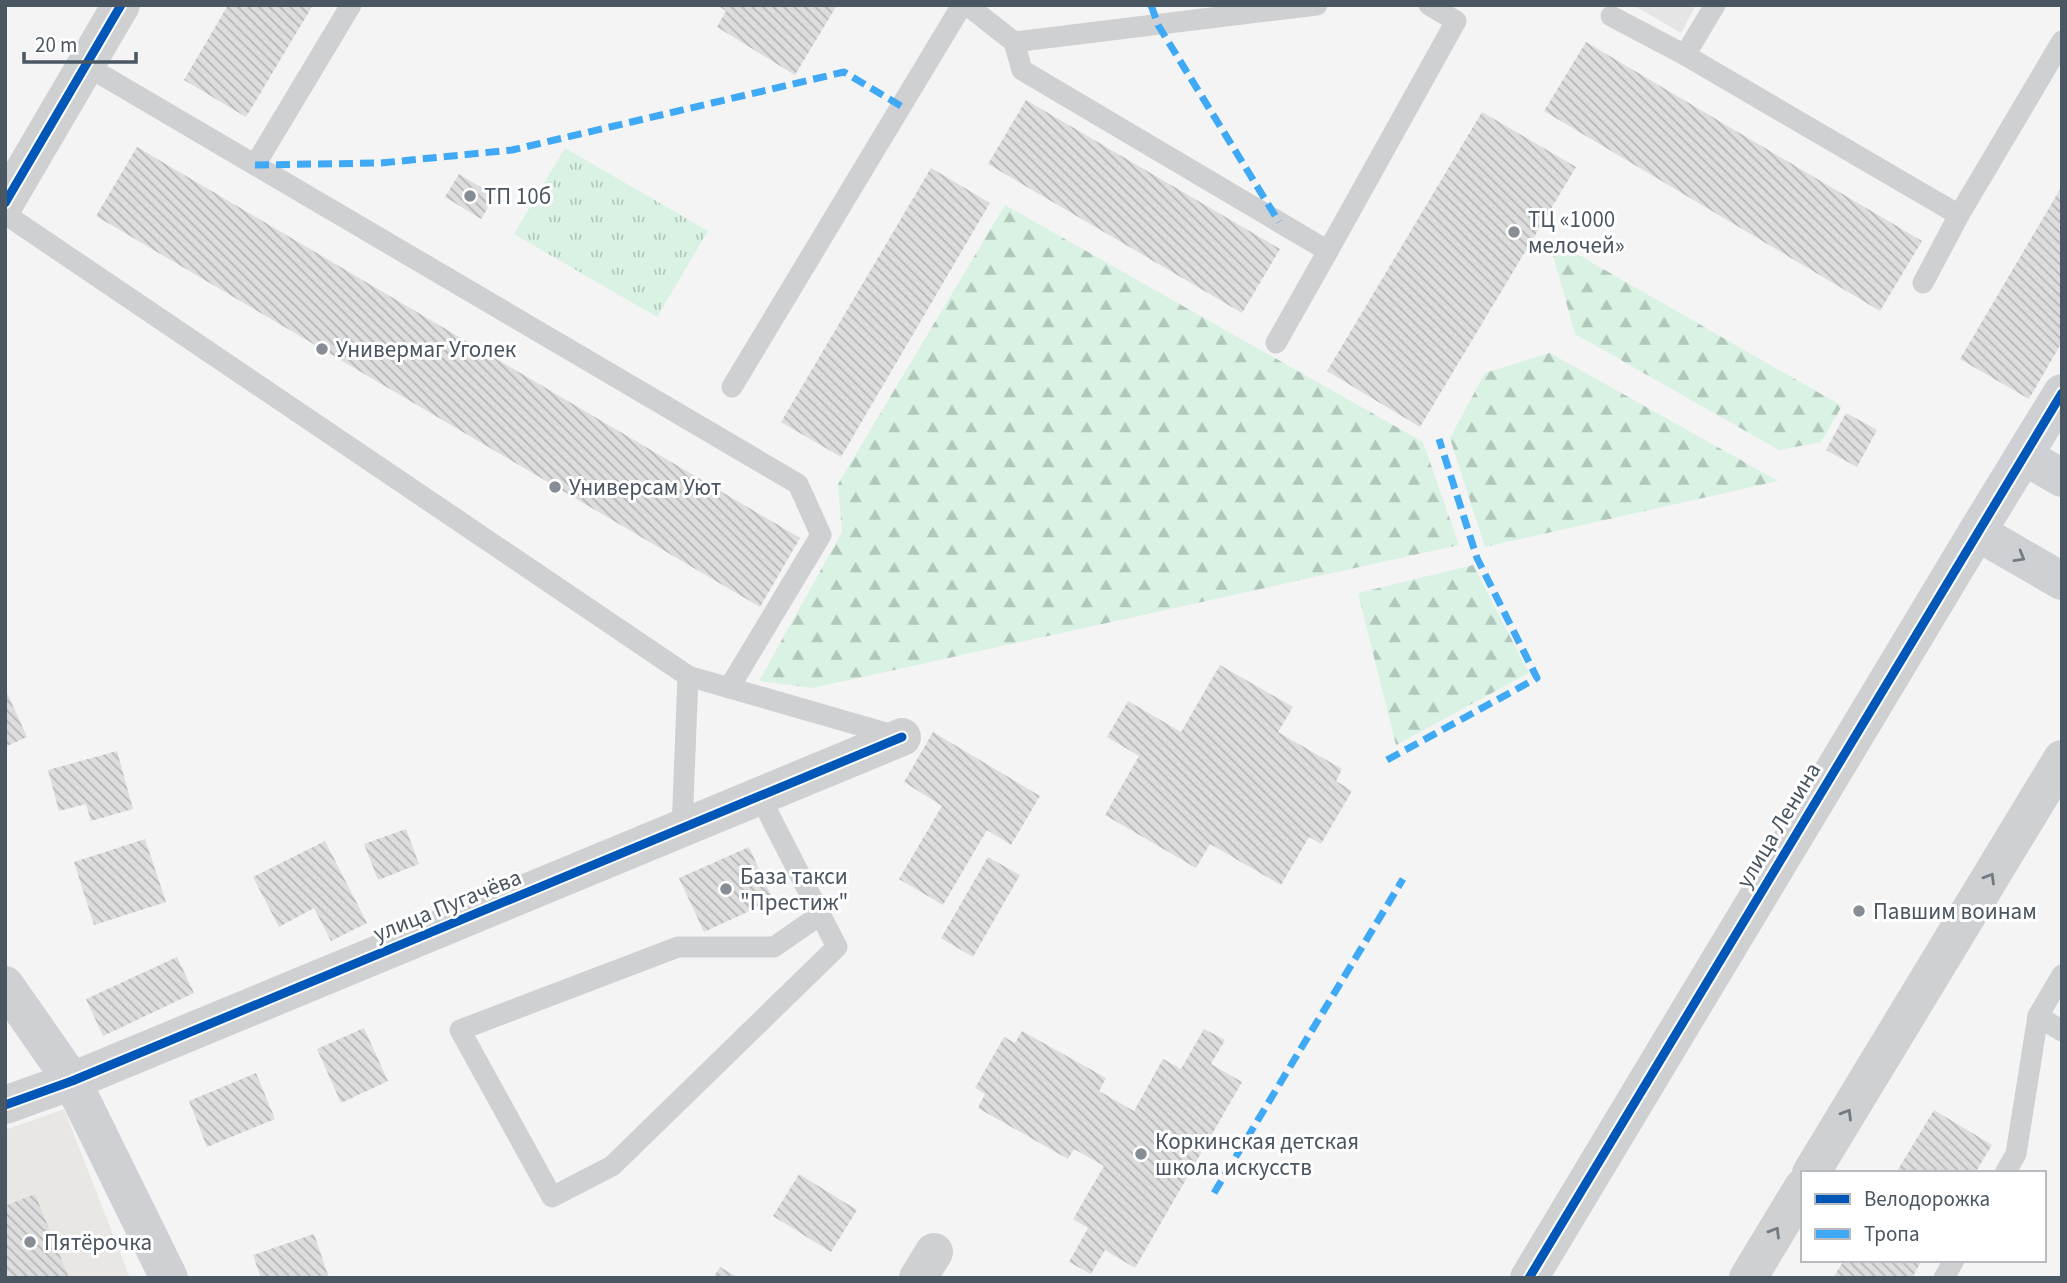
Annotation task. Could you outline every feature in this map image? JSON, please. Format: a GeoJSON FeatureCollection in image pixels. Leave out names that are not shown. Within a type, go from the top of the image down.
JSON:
{"type":"FeatureCollection","features":[{"type":"Feature","properties":{"kind":"street"},"geometry":{"type":"LineString","coordinates":[[5,203],[121,5]]}},
{"type":"Feature","properties":{"kind":"street","name":"улица Ленина"},"geometry":{"type":"LineString","coordinates":[[1529,1278],[2062,393]]}},
{"type":"Feature","properties":{"kind":"street"},"geometry":{"type":"LineString","coordinates":[[2024,456],[2062,478]]}},
{"type":"Feature","properties":{"kind":"street"},"geometry":{"type":"LineString","coordinates":[[1978,532],[2062,581]]}},
{"type":"Feature","properties":{"kind":"street","name":"улица Пугачёва"},"geometry":{"type":"LineString","coordinates":[[5,1105],[72,1081],[902,737]]}},
{"type":"Feature","properties":{"kind":"street"},"geometry":{"type":"LineString","coordinates":[[1812,1171],[2062,759]]}},
{"type":"Feature","properties":{"kind":"street"},"geometry":{"type":"LineString","coordinates":[[5,985],[72,1081],[169,1278]]}},
{"type":"Feature","properties":{"kind":"street"},"geometry":{"type":"LineString","coordinates":[[1748,1278],[1801,1190]]}},
{"type":"Feature","properties":{"kind":"lane"},"geometry":{"type":"LineString","coordinates":[[255,165],[351,5]]}},
{"type":"Feature","properties":{"kind":"lane"},"geometry":{"type":"LineString","coordinates":[[732,387],[964,5],[1014,42],[1022,71],[1328,251]]}},
{"type":"Feature","properties":{"kind":"lane"},"geometry":{"type":"LineString","coordinates":[[1014,42],[1317,5]]}},
{"type":"Feature","properties":{"kind":"lane"},"geometry":{"type":"LineString","coordinates":[[1276,343],[1456,21],[1429,5]]}},
{"type":"Feature","properties":{"kind":"lane"},"geometry":{"type":"LineString","coordinates":[[1685,55],[1715,5]]}},
{"type":"Feature","properties":{"kind":"lane"},"geometry":{"type":"LineString","coordinates":[[1611,16],[1685,55],[1959,215]]}},
{"type":"Feature","properties":{"kind":"lane"},"geometry":{"type":"LineString","coordinates":[[1923,283],[1959,215],[2062,41]]}},
{"type":"Feature","properties":{"kind":"lane"},"geometry":{"type":"LineString","coordinates":[[85,65],[798,484],[821,535],[729,688]]}},
{"type":"Feature","properties":{"kind":"lane"},"geometry":{"type":"LineString","coordinates":[[5,214],[688,676],[902,737]]}},
{"type":"Feature","properties":{"kind":"lane"},"geometry":{"type":"LineString","coordinates":[[682,829],[688,676]]}},
{"type":"Feature","properties":{"kind":"lane"},"geometry":{"type":"LineString","coordinates":[[760,797],[837,947],[612,1166],[552,1197],[460,1030],[678,947],[774,947],[820,915]]}},
{"type":"Feature","properties":{"kind":"lane"},"geometry":{"type":"LineString","coordinates":[[2006,1171],[2016,1154],[2038,1016],[2062,975]]}},
{"type":"Feature","properties":{"kind":"lane"},"geometry":{"type":"LineString","coordinates":[[2038,1016],[2062,1031]]}},
{"type":"Feature","properties":{"kind":"lane"},"geometry":{"type":"LineString","coordinates":[[1944,1278],[1953,1262]]}},
{"type":"Feature","properties":{"kind":"shaded area"},"geometry":{"type":"Polygon","coordinates":[[[1633,5],[1696,5],[1681,33],[1633,5]]]}},
{"type":"Feature","properties":{"kind":"shaded area"},"geometry":{"type":"Polygon","coordinates":[[[64,1109],[130,1278],[5,1278],[5,1130],[64,1109]]]}},
{"type":"Feature","properties":{"kind":"green space"},"geometry":{"type":"Polygon","coordinates":[[[565,148],[708,231],[657,317],[514,234],[565,148]]]}},
{"type":"Feature","properties":{"kind":"green space"},"geometry":{"type":"Polygon","coordinates":[[[1005,205],[1423,442],[1459,545],[813,688],[759,681],[842,532],[838,484],[1005,205]]]}},
{"type":"Feature","properties":{"kind":"green space"},"geometry":{"type":"Polygon","coordinates":[[[1556,242],[1842,406],[1821,442],[1779,450],[1575,334],[1552,251],[1556,242]]]}},
{"type":"Feature","properties":{"kind":"green space"},"geometry":{"type":"Polygon","coordinates":[[[1549,353],[1778,481],[1485,547],[1450,438],[1485,373],[1549,353]]]}},
{"type":"Feature","properties":{"kind":"green space"},"geometry":{"type":"Polygon","coordinates":[[[1473,565],[1529,673],[1396,745],[1358,593],[1473,565]]]}},
{"type":"Feature","properties":{"kind":"building"},"geometry":{"type":"Polygon","coordinates":[[[228,5],[313,5],[246,117],[184,80],[228,5]]]}},
{"type":"Feature","properties":{"kind":"building"},"geometry":{"type":"Polygon","coordinates":[[[717,5],[837,5],[795,75],[717,27],[726,11],[717,5]]]}},
{"type":"Feature","properties":{"kind":"building"},"geometry":{"type":"Polygon","coordinates":[[[1586,42],[1922,241],[1880,311],[1544,111],[1586,42]]]}},
{"type":"Feature","properties":{"kind":"building"},"geometry":{"type":"Polygon","coordinates":[[[1026,100],[1280,249],[1242,313],[988,164],[1026,100]]]}},
{"type":"Feature","properties":{"kind":"building"},"geometry":{"type":"Polygon","coordinates":[[[1482,112],[1576,167],[1420,427],[1327,371],[1482,112]]]}},
{"type":"Feature","properties":{"kind":"building"},"geometry":{"type":"Polygon","coordinates":[[[137,147],[800,538],[760,607],[96,216],[137,147]]]}},
{"type":"Feature","properties":{"kind":"building"},"geometry":{"type":"Polygon","coordinates":[[[931,168],[990,203],[841,457],[781,422],[931,168]]]}},
{"type":"Feature","properties":{"kind":"building","name":"ТП 10б"},"geometry":{"type":"Polygon","coordinates":[[[459,174],[495,196],[481,219],[445,197],[459,174]]]}},
{"type":"Feature","properties":{"kind":"building"},"geometry":{"type":"Polygon","coordinates":[[[2062,186],[2062,342],[2029,399],[1960,359],[2062,186]]]}},
{"type":"Feature","properties":{"kind":"building"},"geometry":{"type":"Polygon","coordinates":[[[1846,413],[1877,430],[1857,467],[1826,450],[1846,413]]]}},
{"type":"Feature","properties":{"kind":"building"},"geometry":{"type":"Polygon","coordinates":[[[1220,665],[1293,707],[1278,732],[1342,769],[1336,781],[1352,791],[1321,844],[1309,837],[1281,885],[1210,844],[1196,868],[1105,815],[1139,756],[1107,737],[1128,701],[1181,732],[1220,665]]]}},
{"type":"Feature","properties":{"kind":"building"},"geometry":{"type":"Polygon","coordinates":[[[5,688],[27,737],[5,747],[5,688]]]}},
{"type":"Feature","properties":{"kind":"building"},"geometry":{"type":"Polygon","coordinates":[[[933,732],[1040,796],[1011,845],[987,830],[943,905],[899,879],[942,806],[904,782],[933,732]]]}},
{"type":"Feature","properties":{"kind":"building"},"geometry":{"type":"Polygon","coordinates":[[[117,751],[133,809],[91,821],[86,804],[59,811],[48,770],[117,751]]]}},
{"type":"Feature","properties":{"kind":"building"},"geometry":{"type":"Polygon","coordinates":[[[406,829],[419,864],[378,880],[364,844],[406,829]]]}},
{"type":"Feature","properties":{"kind":"building"},"geometry":{"type":"Polygon","coordinates":[[[145,839],[166,902],[94,925],[74,862],[145,839]]]}},
{"type":"Feature","properties":{"kind":"building"},"geometry":{"type":"Polygon","coordinates":[[[325,841],[367,923],[331,941],[314,908],[279,927],[253,877],[325,841]]]}},
{"type":"Feature","properties":{"kind":"building","name":"База такси \"Престиж\""},"geometry":{"type":"Polygon","coordinates":[[[749,847],[773,900],[704,932],[679,878],[749,847]]]}},
{"type":"Feature","properties":{"kind":"building"},"geometry":{"type":"Polygon","coordinates":[[[988,857],[1020,875],[973,957],[941,938],[988,857]]]}},
{"type":"Feature","properties":{"kind":"building"},"geometry":{"type":"Polygon","coordinates":[[[177,957],[194,993],[103,1036],[86,999],[177,957]]]}},
{"type":"Feature","properties":{"kind":"building"},"geometry":{"type":"Polygon","coordinates":[[[364,1028],[388,1081],[341,1103],[317,1049],[364,1028]]]}},
{"type":"Feature","properties":{"kind":"building","name":"Коркинская детская школа искусств"},"geometry":{"type":"Polygon","coordinates":[[[1204,1029],[1225,1040],[1211,1064],[1242,1082],[1135,1268],[1105,1250],[1091,1274],[1069,1262],[1088,1228],[1073,1219],[1104,1166],[1074,1149],[1068,1159],[978,1108],[985,1094],[975,1088],[1004,1037],[1015,1043],[1022,1031],[1106,1078],[1099,1091],[1134,1111],[1163,1059],[1181,1069],[1204,1029]]]}},
{"type":"Feature","properties":{"kind":"building"},"geometry":{"type":"Polygon","coordinates":[[[256,1073],[275,1119],[207,1147],[189,1101],[256,1073]]]}},
{"type":"Feature","properties":{"kind":"building"},"geometry":{"type":"Polygon","coordinates":[[[1934,1110],[1992,1145],[1976,1171],[1897,1171],[1934,1110]]]}},
{"type":"Feature","properties":{"kind":"building"},"geometry":{"type":"Polygon","coordinates":[[[799,1174],[857,1210],[831,1252],[773,1216],[799,1174]]]}},
{"type":"Feature","properties":{"kind":"building","name":"Пятёрочка"},"geometry":{"type":"Polygon","coordinates":[[[35,1194],[69,1278],[5,1278],[5,1206],[35,1194]]]}},
{"type":"Feature","properties":{"kind":"building"},"geometry":{"type":"Polygon","coordinates":[[[314,1234],[329,1278],[261,1278],[253,1255],[314,1234]]]}},
{"type":"Feature","properties":{"kind":"building"},"geometry":{"type":"Polygon","coordinates":[[[1843,1262],[1921,1262],[1912,1278],[1833,1278],[1843,1262]]]}},
{"type":"Feature","properties":{"kind":"building"},"geometry":{"type":"Polygon","coordinates":[[[720,1267],[739,1278],[713,1278],[720,1267]]]}},
{"type":"Feature","properties":{"kind":"marked path"},"geometry":{"type":"LineString","coordinates":[[1151,5],[1158,25],[1279,222]]}},
{"type":"Feature","properties":{"kind":"marked path"},"geometry":{"type":"LineString","coordinates":[[255,165],[381,163],[512,150],[844,72],[901,106]]}},
{"type":"Feature","properties":{"kind":"marked path"},"geometry":{"type":"LineString","coordinates":[[1387,760],[1537,678],[1477,558],[1439,439]]}},
{"type":"Feature","properties":{"kind":"marked path"},"geometry":{"type":"LineString","coordinates":[[1214,1193],[1403,879]]}},
{"type":"Feature","properties":{"kind":"cycle path"},"geometry":{"type":"LineString","coordinates":[[5,203],[121,5]]}},
{"type":"Feature","properties":{"kind":"cycle path"},"geometry":{"type":"LineString","coordinates":[[1529,1278],[2062,393]]}},
{"type":"Feature","properties":{"kind":"cycle path"},"geometry":{"type":"LineString","coordinates":[[5,1105],[72,1081],[902,737]]}},
{"type":"Feature","properties":{"kind":"place","name":"ТП 10б"},"geometry":{"type":"Point","coordinates":[470,196]}},
{"type":"Feature","properties":{"kind":"place","name":"ТЦ «1000 мелочей»"},"geometry":{"type":"Point","coordinates":[1514,232]}},
{"type":"Feature","properties":{"kind":"place","name":"Универмаг Уголек"},"geometry":{"type":"Point","coordinates":[322,349]}},
{"type":"Feature","properties":{"kind":"place","name":"Универсам Уют"},"geometry":{"type":"Point","coordinates":[555,487]}},
{"type":"Feature","properties":{"kind":"place","name":"База такси \"Престиж\""},"geometry":{"type":"Point","coordinates":[726,889]}},
{"type":"Feature","properties":{"kind":"place","name":"Павшим воинам"},"geometry":{"type":"Point","coordinates":[1859,911]}},
{"type":"Feature","properties":{"kind":"place","name":"Коркинская детская школа искусств"},"geometry":{"type":"Point","coordinates":[1141,1154]}},
{"type":"Feature","properties":{"kind":"place","name":"Пятёрочка"},"geometry":{"type":"Point","coordinates":[30,1242]}}]}
